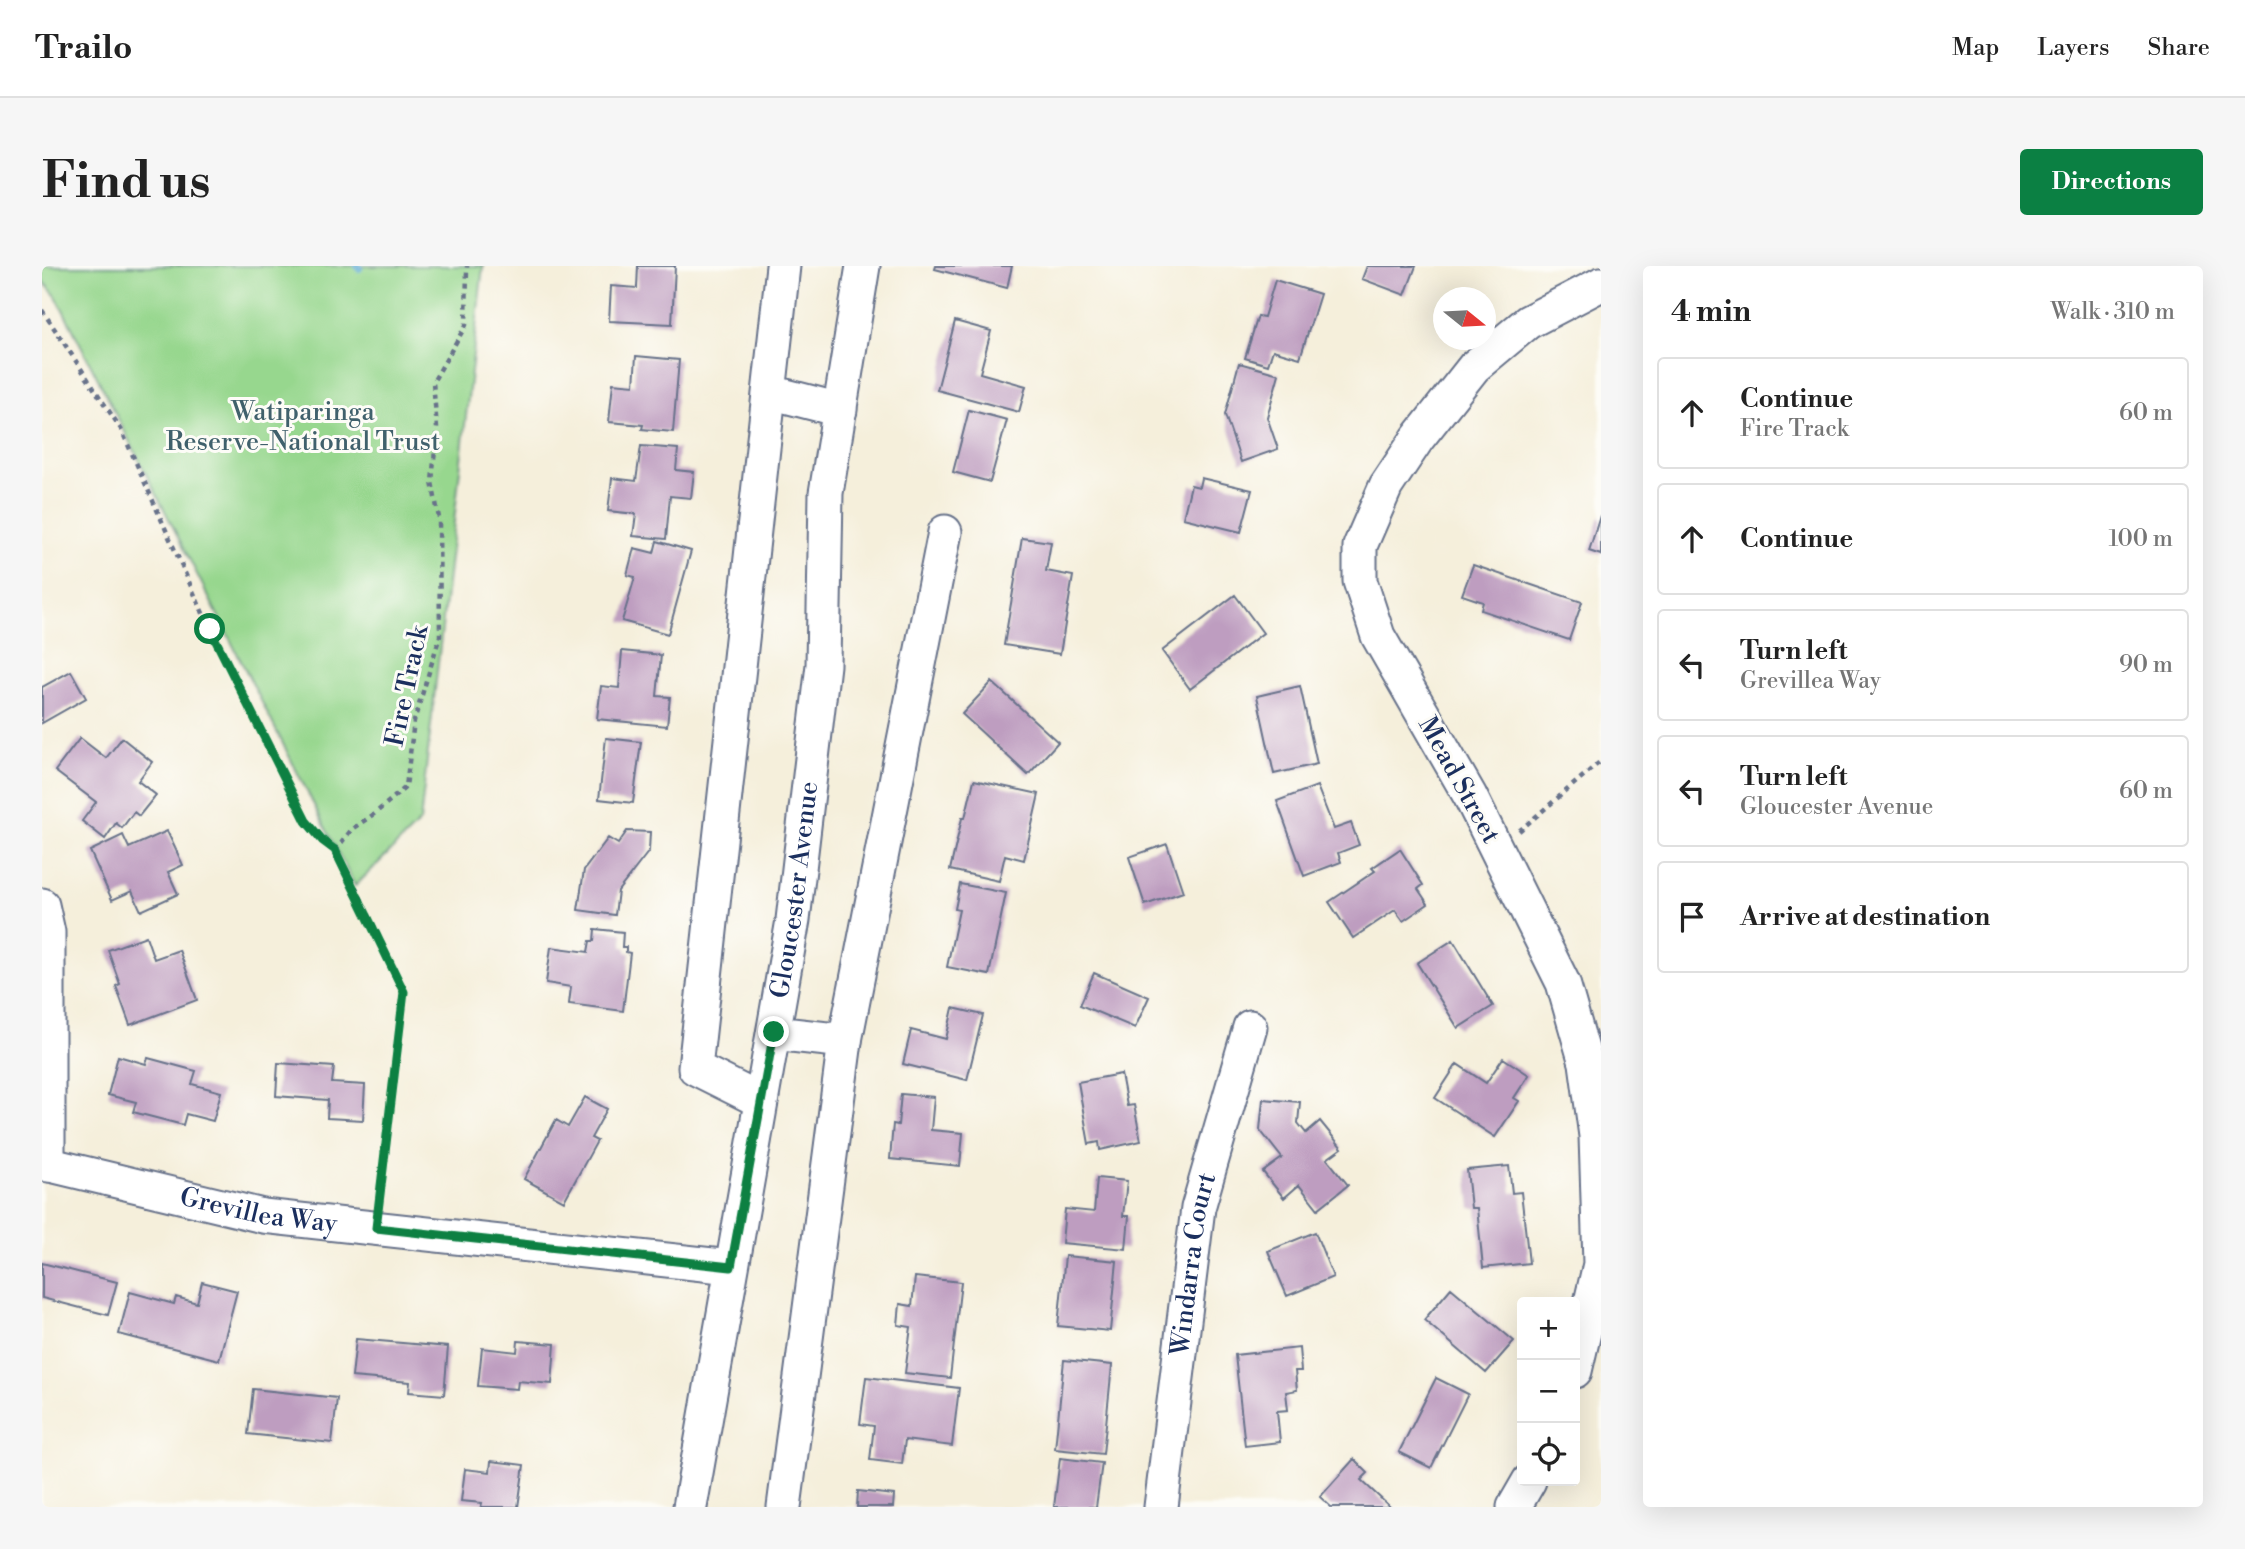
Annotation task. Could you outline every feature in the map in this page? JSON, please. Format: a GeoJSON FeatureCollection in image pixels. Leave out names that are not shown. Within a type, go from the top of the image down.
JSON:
{"type":"FeatureCollection","features":[{"type":"Feature","properties":{"kind":"street"},"geometry":{"type":"LineString","coordinates":[[761,1101],[695,1068],[783,266]]}},
{"type":"Feature","properties":{"kind":"street","name":"Gloucester Avenue"},"geometry":{"type":"LineString","coordinates":[[690,1507],[793,920],[823,665],[826,494],[863,266]]}},
{"type":"Feature","properties":{"kind":"street","name":"Mead Street"},"geometry":{"type":"LineString","coordinates":[[1578,1360],[1600,1264],[1596,1136],[1586,1063],[1563,984],[1470,796],[1378,636],[1360,581],[1360,546],[1386,486],[1418,438],[1474,367],[1528,322],[1601,284]]}},
{"type":"Feature","properties":{"kind":"street"},"geometry":{"type":"LineString","coordinates":[[770,392],[840,410]]}},
{"type":"Feature","properties":{"kind":"street"},"geometry":{"type":"LineString","coordinates":[[784,1507],[845,1041],[945,532]]}},
{"type":"Feature","properties":{"kind":"street"},"geometry":{"type":"LineString","coordinates":[[42,905],[48,933],[45,1164]]}},
{"type":"Feature","properties":{"kind":"street","name":"Windarra Court"},"geometry":{"type":"LineString","coordinates":[[1161,1507],[1198,1208],[1250,1027]]}},
{"type":"Feature","properties":{"kind":"street"},"geometry":{"type":"LineString","coordinates":[[774,1032],[845,1041]]}},
{"type":"Feature","properties":{"kind":"street","name":"Grevillea Way"},"geometry":{"type":"LineString","coordinates":[[45,1164],[263,1216],[731,1267]]}},
{"type":"Feature","properties":{"kind":"street"},"geometry":{"type":"LineString","coordinates":[[1514,1507],[1526,1486]]}},
{"type":"Feature","properties":{"kind":"path","name":"Fire Track"},"geometry":{"type":"LineString","coordinates":[[335,850],[352,828],[374,814],[406,787],[414,721],[440,636],[439,518],[432,482],[437,428],[433,382],[466,325],[467,266]]}},
{"type":"Feature","properties":{"kind":"path"},"geometry":{"type":"LineString","coordinates":[[42,310],[121,429],[210,629],[306,821],[323,841],[335,850],[404,992],[376,1228]]}},
{"type":"Feature","properties":{"kind":"path"},"geometry":{"type":"LineString","coordinates":[[1496,849],[1601,761]]}},
{"type":"Feature","properties":{"kind":"green space","name":"Watiparinga Reserve-National Trust"},"geometry":{"type":"Polygon","coordinates":[[[42,266],[483,266],[420,822],[355,886],[56,296],[42,280],[42,266]]]}},
{"type":"Feature","properties":{"kind":"building"},"geometry":{"type":"Polygon","coordinates":[[[638,266],[675,266],[672,324],[609,321],[611,286],[637,288],[638,266]]]}},
{"type":"Feature","properties":{"kind":"building"},"geometry":{"type":"Polygon","coordinates":[[[936,266],[1012,266],[1007,288],[935,269],[936,266]]]}},
{"type":"Feature","properties":{"kind":"building"},"geometry":{"type":"Polygon","coordinates":[[[1367,266],[1416,266],[1405,295],[1362,279],[1367,266]]]}},
{"type":"Feature","properties":{"kind":"building"},"geometry":{"type":"Polygon","coordinates":[[[1275,280],[1320,294],[1300,358],[1273,350],[1268,365],[1245,358],[1258,316],[1264,317],[1275,280]]]}},
{"type":"Feature","properties":{"kind":"building"},"geometry":{"type":"Polygon","coordinates":[[[955,321],[991,331],[980,373],[1026,386],[1019,412],[937,390],[955,321]]]}},
{"type":"Feature","properties":{"kind":"building"},"geometry":{"type":"Polygon","coordinates":[[[636,356],[679,360],[673,432],[642,429],[643,425],[609,422],[613,383],[634,385],[636,356]]]}},
{"type":"Feature","properties":{"kind":"building"},"geometry":{"type":"Polygon","coordinates":[[[1239,363],[1279,374],[1267,417],[1278,449],[1241,462],[1225,415],[1239,363]]]}},
{"type":"Feature","properties":{"kind":"building"},"geometry":{"type":"Polygon","coordinates":[[[969,410],[1007,420],[990,482],[953,472],[969,410]]]}},
{"type":"Feature","properties":{"kind":"building"},"geometry":{"type":"Polygon","coordinates":[[[641,446],[678,449],[676,470],[694,472],[691,498],[670,496],[666,539],[633,536],[636,514],[608,511],[612,478],[636,481],[641,446]]]}},
{"type":"Feature","properties":{"kind":"building"},"geometry":{"type":"Polygon","coordinates":[[[1201,478],[1252,490],[1241,532],[1183,518],[1191,485],[1199,487],[1201,478]]]}},
{"type":"Feature","properties":{"kind":"building"},"geometry":{"type":"Polygon","coordinates":[[[1601,516],[1601,555],[1589,551],[1601,516]]]}},
{"type":"Feature","properties":{"kind":"building"},"geometry":{"type":"Polygon","coordinates":[[[1022,538],[1051,542],[1046,571],[1073,576],[1060,654],[1004,645],[1022,538]]]}},
{"type":"Feature","properties":{"kind":"building"},"geometry":{"type":"Polygon","coordinates":[[[657,541],[691,551],[668,634],[622,621],[635,577],[627,575],[634,548],[654,553],[657,541]]]}},
{"type":"Feature","properties":{"kind":"building"},"geometry":{"type":"Polygon","coordinates":[[[1473,565],[1582,602],[1569,640],[1481,610],[1483,602],[1462,595],[1473,565]]]}},
{"type":"Feature","properties":{"kind":"building"},"geometry":{"type":"Polygon","coordinates":[[[1235,595],[1263,633],[1190,689],[1162,651],[1235,595]]]}},
{"type":"Feature","properties":{"kind":"building"},"geometry":{"type":"Polygon","coordinates":[[[622,651],[661,655],[657,696],[670,697],[667,726],[597,719],[601,686],[619,688],[622,651]]]}},
{"type":"Feature","properties":{"kind":"building"},"geometry":{"type":"Polygon","coordinates":[[[71,671],[86,698],[42,723],[42,687],[71,671]]]}},
{"type":"Feature","properties":{"kind":"building"},"geometry":{"type":"Polygon","coordinates":[[[992,682],[1058,742],[1028,775],[962,714],[992,682]]]}},
{"type":"Feature","properties":{"kind":"building"},"geometry":{"type":"Polygon","coordinates":[[[1300,686],[1317,764],[1274,774],[1257,696],[1300,686]]]}},
{"type":"Feature","properties":{"kind":"building"},"geometry":{"type":"Polygon","coordinates":[[[80,738],[106,758],[122,738],[152,762],[138,781],[156,795],[139,816],[134,812],[122,828],[116,823],[105,839],[82,821],[96,802],[55,771],[80,738]]]}},
{"type":"Feature","properties":{"kind":"building"},"geometry":{"type":"Polygon","coordinates":[[[606,738],[641,742],[633,803],[599,799],[606,738]]]}},
{"type":"Feature","properties":{"kind":"building"},"geometry":{"type":"Polygon","coordinates":[[[974,780],[1039,794],[1024,860],[1005,855],[999,881],[950,870],[974,780]]]}},
{"type":"Feature","properties":{"kind":"building"},"geometry":{"type":"Polygon","coordinates":[[[1317,786],[1334,829],[1351,823],[1359,845],[1338,853],[1341,862],[1304,876],[1277,801],[1317,786]]]}},
{"type":"Feature","properties":{"kind":"building"},"geometry":{"type":"Polygon","coordinates":[[[167,831],[183,865],[168,872],[178,894],[141,911],[132,891],[112,900],[90,851],[123,835],[129,848],[167,831]]]}},
{"type":"Feature","properties":{"kind":"building"},"geometry":{"type":"Polygon","coordinates":[[[627,831],[650,832],[649,851],[618,891],[615,915],[578,910],[584,870],[608,838],[618,844],[627,831]]]}},
{"type":"Feature","properties":{"kind":"building"},"geometry":{"type":"Polygon","coordinates":[[[1167,844],[1183,892],[1145,905],[1129,857],[1167,844]]]}},
{"type":"Feature","properties":{"kind":"building"},"geometry":{"type":"Polygon","coordinates":[[[1400,849],[1423,885],[1418,889],[1428,904],[1403,921],[1395,910],[1353,938],[1329,902],[1375,871],[1372,868],[1400,849]]]}},
{"type":"Feature","properties":{"kind":"building"},"geometry":{"type":"Polygon","coordinates":[[[960,884],[1006,893],[989,975],[947,967],[959,910],[955,909],[960,884]]]}},
{"type":"Feature","properties":{"kind":"building"},"geometry":{"type":"Polygon","coordinates":[[[595,929],[623,932],[622,947],[626,947],[626,952],[630,953],[623,1011],[569,1004],[571,987],[546,983],[551,947],[588,952],[590,941],[594,941],[595,929]]]}},
{"type":"Feature","properties":{"kind":"building"},"geometry":{"type":"Polygon","coordinates":[[[146,936],[154,959],[179,950],[197,1000],[130,1025],[116,986],[120,984],[108,950],[146,936]]]}},
{"type":"Feature","properties":{"kind":"building"},"geometry":{"type":"Polygon","coordinates":[[[1453,940],[1493,1006],[1458,1028],[1417,963],[1453,940]]]}},
{"type":"Feature","properties":{"kind":"building"},"geometry":{"type":"Polygon","coordinates":[[[1094,973],[1149,997],[1135,1028],[1080,1005],[1094,973]]]}},
{"type":"Feature","properties":{"kind":"building"},"geometry":{"type":"Polygon","coordinates":[[[953,1008],[983,1015],[967,1080],[903,1064],[911,1030],[946,1039],[953,1008]]]}},
{"type":"Feature","properties":{"kind":"building"},"geometry":{"type":"Polygon","coordinates":[[[118,1056],[146,1064],[148,1058],[196,1071],[192,1084],[221,1092],[213,1121],[186,1114],[183,1125],[133,1112],[136,1102],[108,1095],[118,1056]]]}},
{"type":"Feature","properties":{"kind":"building"},"geometry":{"type":"Polygon","coordinates":[[[1503,1058],[1529,1075],[1514,1098],[1519,1101],[1495,1137],[1435,1098],[1457,1064],[1486,1083],[1503,1058]]]}},
{"type":"Feature","properties":{"kind":"building"},"geometry":{"type":"Polygon","coordinates":[[[278,1063],[334,1067],[332,1083],[365,1085],[363,1120],[327,1118],[328,1100],[276,1096],[278,1063]]]}},
{"type":"Feature","properties":{"kind":"building"},"geometry":{"type":"Polygon","coordinates":[[[1121,1074],[1127,1106],[1134,1105],[1141,1141],[1100,1150],[1099,1142],[1089,1144],[1078,1082],[1121,1074]]]}},
{"type":"Feature","properties":{"kind":"building"},"geometry":{"type":"Polygon","coordinates":[[[901,1094],[934,1097],[931,1130],[963,1133],[960,1166],[890,1159],[893,1124],[898,1125],[901,1094]]]}},
{"type":"Feature","properties":{"kind":"building"},"geometry":{"type":"Polygon","coordinates":[[[585,1097],[607,1109],[591,1138],[597,1141],[564,1201],[524,1179],[556,1120],[568,1127],[585,1097]]]}},
{"type":"Feature","properties":{"kind":"building"},"geometry":{"type":"Polygon","coordinates":[[[1263,1099],[1300,1102],[1298,1123],[1306,1133],[1320,1121],[1342,1148],[1327,1159],[1348,1185],[1318,1209],[1299,1185],[1284,1198],[1263,1172],[1282,1158],[1260,1130],[1263,1099]]]}},
{"type":"Feature","properties":{"kind":"building"},"geometry":{"type":"Polygon","coordinates":[[[1509,1166],[1512,1193],[1521,1192],[1529,1263],[1483,1268],[1477,1208],[1471,1208],[1467,1170],[1509,1166]]]}},
{"type":"Feature","properties":{"kind":"building"},"geometry":{"type":"Polygon","coordinates":[[[1097,1178],[1127,1181],[1123,1216],[1129,1216],[1126,1249],[1062,1243],[1065,1209],[1094,1212],[1097,1178]]]}},
{"type":"Feature","properties":{"kind":"building"},"geometry":{"type":"Polygon","coordinates":[[[1315,1232],[1333,1277],[1287,1296],[1268,1251],[1315,1232]]]}},
{"type":"Feature","properties":{"kind":"building"},"geometry":{"type":"Polygon","coordinates":[[[1065,1256],[1117,1261],[1110,1331],[1058,1326],[1065,1256]]]}},
{"type":"Feature","properties":{"kind":"building"},"geometry":{"type":"Polygon","coordinates":[[[42,1263],[117,1282],[108,1315],[42,1298],[42,1263]]]}},
{"type":"Feature","properties":{"kind":"building"},"geometry":{"type":"Polygon","coordinates":[[[915,1277],[961,1282],[950,1378],[905,1373],[911,1327],[898,1325],[900,1304],[912,1306],[915,1277]]]}},
{"type":"Feature","properties":{"kind":"building"},"geometry":{"type":"Polygon","coordinates":[[[202,1282],[237,1291],[219,1360],[119,1334],[130,1292],[174,1304],[176,1297],[197,1303],[202,1282]]]}},
{"type":"Feature","properties":{"kind":"building"},"geometry":{"type":"Polygon","coordinates":[[[1451,1288],[1514,1341],[1486,1373],[1424,1320],[1451,1288]]]}},
{"type":"Feature","properties":{"kind":"building"},"geometry":{"type":"Polygon","coordinates":[[[356,1339],[448,1347],[444,1395],[409,1392],[410,1382],[352,1377],[356,1339]]]}},
{"type":"Feature","properties":{"kind":"building"},"geometry":{"type":"Polygon","coordinates":[[[518,1341],[555,1344],[552,1384],[518,1381],[517,1389],[478,1386],[482,1348],[517,1352],[518,1341]]]}},
{"type":"Feature","properties":{"kind":"building"},"geometry":{"type":"Polygon","coordinates":[[[1299,1348],[1301,1371],[1295,1371],[1297,1390],[1286,1392],[1288,1410],[1277,1411],[1280,1442],[1245,1446],[1235,1355],[1299,1348]]]}},
{"type":"Feature","properties":{"kind":"building"},"geometry":{"type":"Polygon","coordinates":[[[1064,1360],[1112,1365],[1103,1454],[1055,1449],[1064,1360]]]}},
{"type":"Feature","properties":{"kind":"building"},"geometry":{"type":"Polygon","coordinates":[[[866,1377],[959,1388],[952,1446],[905,1440],[902,1464],[870,1460],[874,1426],[860,1424],[866,1377]]]}},
{"type":"Feature","properties":{"kind":"building"},"geometry":{"type":"Polygon","coordinates":[[[1436,1378],[1468,1394],[1431,1468],[1399,1452],[1436,1378]]]}},
{"type":"Feature","properties":{"kind":"building"},"geometry":{"type":"Polygon","coordinates":[[[253,1389],[337,1398],[332,1443],[248,1434],[253,1389]]]}},
{"type":"Feature","properties":{"kind":"building"},"geometry":{"type":"Polygon","coordinates":[[[1060,1458],[1102,1463],[1096,1507],[1054,1507],[1060,1458]]]}},
{"type":"Feature","properties":{"kind":"building"},"geometry":{"type":"Polygon","coordinates":[[[1354,1459],[1368,1473],[1361,1480],[1390,1507],[1331,1507],[1320,1497],[1354,1459]]]}},
{"type":"Feature","properties":{"kind":"building"},"geometry":{"type":"Polygon","coordinates":[[[491,1461],[524,1465],[518,1507],[481,1507],[482,1503],[461,1501],[465,1469],[490,1472],[491,1461]]]}},
{"type":"Feature","properties":{"kind":"building"},"geometry":{"type":"Polygon","coordinates":[[[858,1491],[894,1495],[893,1507],[857,1507],[858,1491]]]}},
{"type":"Feature","properties":{"kind":"route"},"geometry":{"type":"LineString","coordinates":[[210,629],[306,821],[323,841],[335,850],[355,886],[404,992],[376,1228],[731,1267],[774,1032]]}}]}
